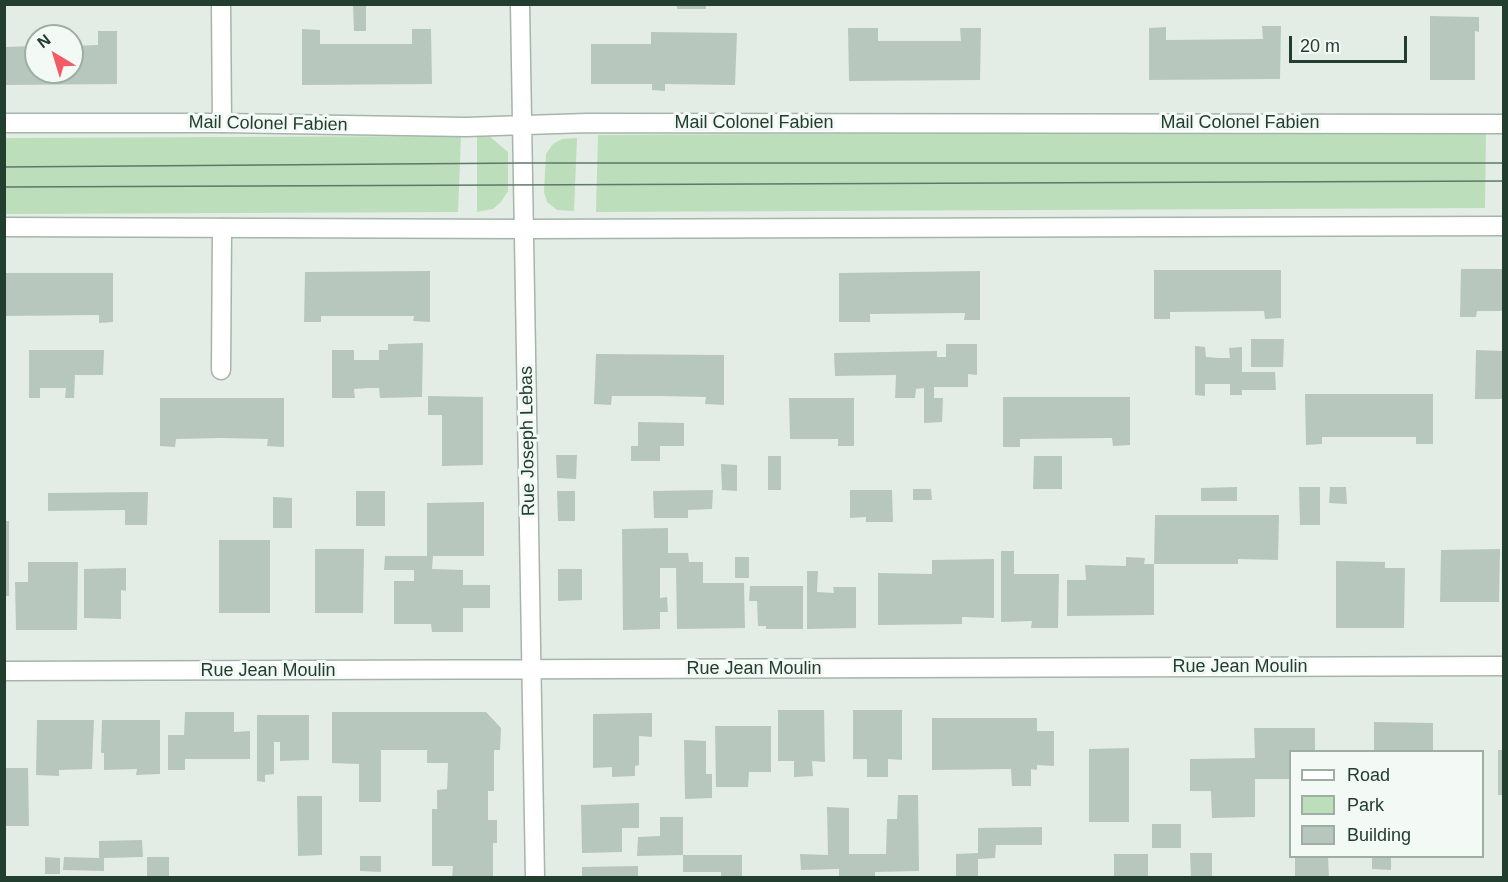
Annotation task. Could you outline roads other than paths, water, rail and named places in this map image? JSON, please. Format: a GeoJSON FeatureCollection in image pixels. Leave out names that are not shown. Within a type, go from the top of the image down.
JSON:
{"type":"FeatureCollection","features":[{"type":"Feature","properties":{"kind":"street"},"geometry":{"type":"LineString","coordinates":[[221,4],[222,123]]}},
{"type":"Feature","properties":{"kind":"street","name":"Rue Joseph Lebas"},"geometry":{"type":"LineString","coordinates":[[520,4],[535,878]]}},
{"type":"Feature","properties":{"kind":"street","name":"Mail Colonel Fabien"},"geometry":{"type":"LineString","coordinates":[[4,123],[222,123],[466,127],[587,123],[1503,124]]}},
{"type":"Feature","properties":{"kind":"street"},"geometry":{"type":"LineString","coordinates":[[4,227],[1503,226]]}},
{"type":"Feature","properties":{"kind":"street"},"geometry":{"type":"LineString","coordinates":[[221,370],[222,228]]}},
{"type":"Feature","properties":{"kind":"street","name":"Rue Jean Moulin"},"geometry":{"type":"LineString","coordinates":[[4,671],[1503,666]]}},
{"type":"Feature","properties":{"kind":"tram line"},"geometry":{"type":"LineString","coordinates":[[4,167],[523,163],[1504,163]]}},
{"type":"Feature","properties":{"kind":"tram line"},"geometry":{"type":"LineString","coordinates":[[4,187],[1504,181]]}}]}
